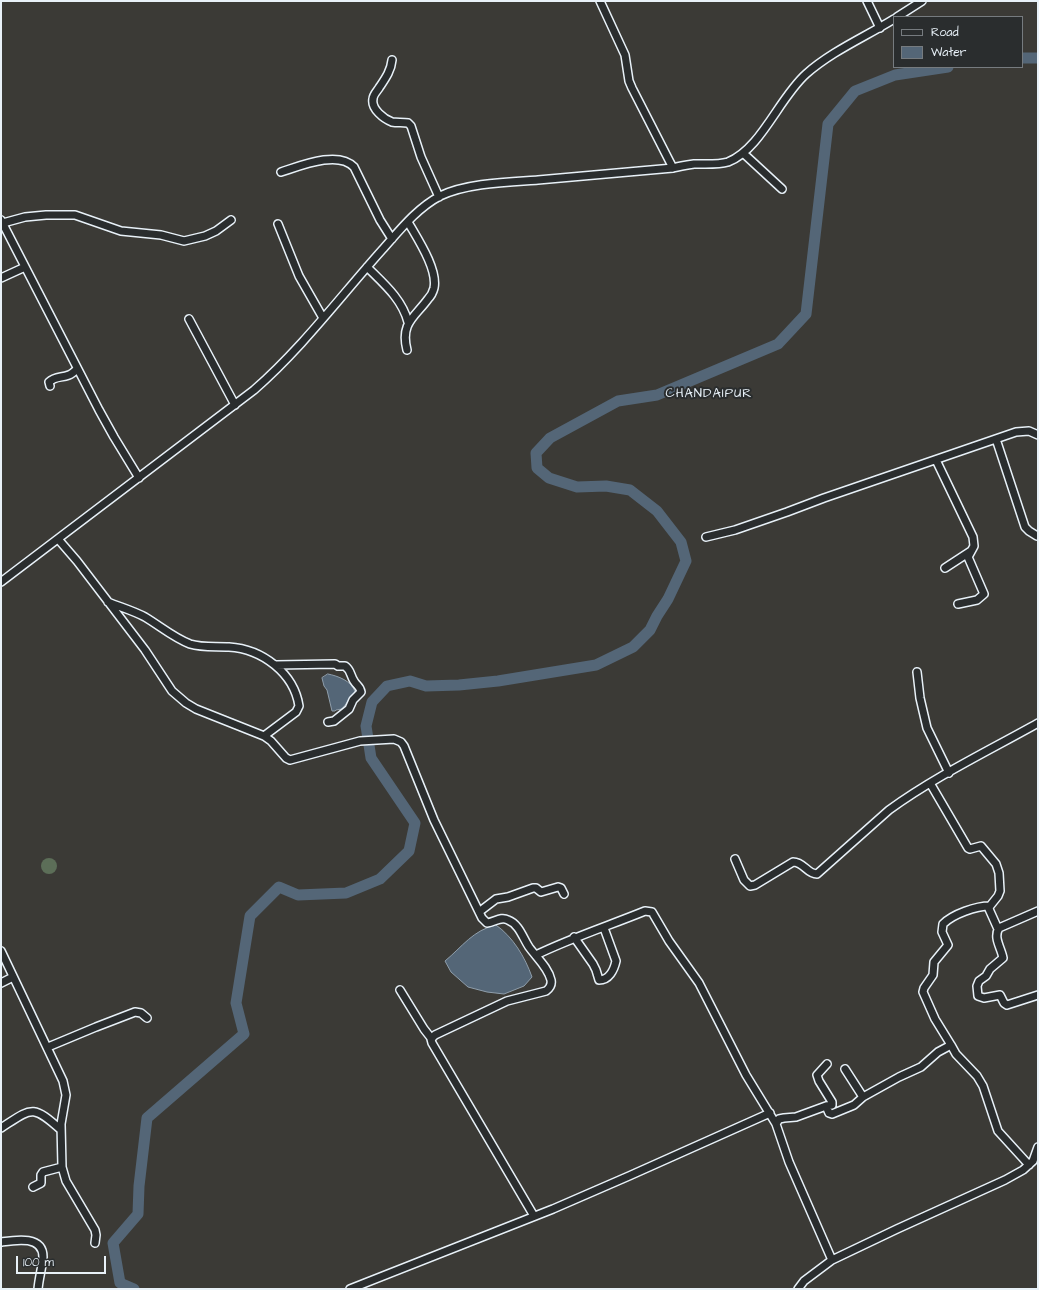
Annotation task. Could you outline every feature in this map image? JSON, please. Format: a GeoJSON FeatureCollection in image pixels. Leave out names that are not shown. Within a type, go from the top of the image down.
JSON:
{"type":"FeatureCollection","features":[{"type":"Feature","properties":{"kind":"street"},"geometry":{"type":"LineString","coordinates":[[600,1],[625,55],[629,81],[632,88],[673,168]]}},
{"type":"Feature","properties":{"kind":"street"},"geometry":{"type":"LineString","coordinates":[[867,1],[880,28]]}},
{"type":"Feature","properties":{"kind":"street"},"geometry":{"type":"LineString","coordinates":[[899,16],[922,1]]}},
{"type":"Feature","properties":{"kind":"street"},"geometry":{"type":"LineString","coordinates":[[1,582],[140,478],[269,377],[286,360],[408,222],[419,211],[439,197],[464,188],[673,168],[692,164],[726,162],[744,152],[758,137],[781,103],[806,74],[834,54],[893,20]]}},
{"type":"Feature","properties":{"kind":"street"},"geometry":{"type":"LineString","coordinates":[[392,60],[389,73],[375,94],[373,103],[379,114],[385,119],[395,122],[408,123],[411,126],[421,157],[439,197]]}},
{"type":"Feature","properties":{"kind":"street"},"geometry":{"type":"LineString","coordinates":[[744,152],[782,189]]}},
{"type":"Feature","properties":{"kind":"street"},"geometry":{"type":"LineString","coordinates":[[281,172],[304,164],[323,160],[335,159],[351,163],[377,214],[392,239]]}},
{"type":"Feature","properties":{"kind":"street"},"geometry":{"type":"LineString","coordinates":[[140,478],[114,437],[2,224],[25,217],[75,215],[121,231],[161,235],[184,241],[205,236],[216,231],[231,220]]}},
{"type":"Feature","properties":{"kind":"street"},"geometry":{"type":"LineString","coordinates":[[408,222],[432,270],[434,280],[432,294],[408,322]]}},
{"type":"Feature","properties":{"kind":"street"},"geometry":{"type":"LineString","coordinates":[[278,224],[299,276],[323,318]]}},
{"type":"Feature","properties":{"kind":"street"},"geometry":{"type":"LineString","coordinates":[[1,278],[25,267]]}},
{"type":"Feature","properties":{"kind":"street"},"geometry":{"type":"LineString","coordinates":[[367,267],[398,299],[406,312],[408,322],[405,336],[407,350]]}},
{"type":"Feature","properties":{"kind":"street"},"geometry":{"type":"LineString","coordinates":[[189,319],[235,405]]}},
{"type":"Feature","properties":{"kind":"street"},"geometry":{"type":"LineString","coordinates":[[50,386],[49,382],[52,379],[70,374],[78,369]]}},
{"type":"Feature","properties":{"kind":"street"},"geometry":{"type":"LineString","coordinates":[[706,537],[735,530],[1016,432],[1023,431],[1038,435]]}},
{"type":"Feature","properties":{"kind":"street"},"geometry":{"type":"LineString","coordinates":[[996,439],[1025,526],[1029,531],[1037,536]]}},
{"type":"Feature","properties":{"kind":"street"},"geometry":{"type":"LineString","coordinates":[[936,460],[973,537],[974,546],[968,557],[984,595],[977,600],[958,604]]}},
{"type":"Feature","properties":{"kind":"street"},"geometry":{"type":"LineString","coordinates":[[58,539],[145,650],[178,697],[196,709],[264,736],[271,741],[286,758],[290,760],[360,741],[394,739],[401,742],[404,746],[434,820],[484,921],[487,923],[501,918],[511,921],[519,930],[528,946],[545,968],[551,980],[550,988],[546,991],[507,1001],[431,1038]]}},
{"type":"Feature","properties":{"kind":"street"},"geometry":{"type":"LineString","coordinates":[[945,568],[971,550]]}},
{"type":"Feature","properties":{"kind":"street"},"geometry":{"type":"LineString","coordinates":[[108,602],[144,616],[189,644],[198,646],[238,648],[249,651],[276,665],[282,670],[292,686],[299,706],[296,712],[264,736]]}},
{"type":"Feature","properties":{"kind":"street"},"geometry":{"type":"LineString","coordinates":[[276,665],[335,664],[338,666],[345,666],[350,670],[353,680],[360,686],[361,692],[352,700],[348,709],[334,721],[328,722]]}},
{"type":"Feature","properties":{"kind":"street"},"geometry":{"type":"LineString","coordinates":[[916,672],[920,698],[928,728],[949,773]]}},
{"type":"Feature","properties":{"kind":"street"},"geometry":{"type":"LineString","coordinates":[[735,859],[744,880],[750,886],[756,885],[793,862],[799,863],[813,874],[817,874],[890,810],[930,783],[1038,723]]}},
{"type":"Feature","properties":{"kind":"street"},"geometry":{"type":"LineString","coordinates":[[930,783],[968,848],[970,849],[981,846],[998,866],[1000,892],[990,906],[990,911],[998,929],[997,939],[1003,958],[990,969],[986,976],[978,982],[976,992],[978,996],[984,998],[1000,996],[1007,1005],[1038,995]]}},
{"type":"Feature","properties":{"kind":"street"},"geometry":{"type":"LineString","coordinates":[[479,912],[496,899],[508,897],[533,888],[536,888],[541,892],[558,887],[561,888],[564,894]]}},
{"type":"Feature","properties":{"kind":"street"},"geometry":{"type":"LineString","coordinates":[[990,906],[974,908],[947,920],[943,924],[942,932],[948,945],[934,962],[932,977],[924,988],[924,992],[935,1019],[956,1054],[977,1076],[983,1086],[998,1131],[1029,1165]]}},
{"type":"Feature","properties":{"kind":"street"},"geometry":{"type":"LineString","coordinates":[[536,955],[574,937],[604,928],[645,911],[649,911],[654,914],[669,940],[699,983],[746,1075],[776,1124],[789,1162],[832,1260]]}},
{"type":"Feature","properties":{"kind":"street"},"geometry":{"type":"LineString","coordinates":[[998,929],[1038,911]]}},
{"type":"Feature","properties":{"kind":"street"},"geometry":{"type":"LineString","coordinates":[[574,937],[593,964],[599,980],[602,980],[611,974],[616,961],[604,928]]}},
{"type":"Feature","properties":{"kind":"street"},"geometry":{"type":"LineString","coordinates":[[1,951],[48,1047],[65,1089],[66,1095],[62,1113],[61,1130],[63,1158],[62,1167],[66,1180],[94,1230],[96,1235],[95,1243]]}},
{"type":"Feature","properties":{"kind":"street"},"geometry":{"type":"LineString","coordinates":[[1,983],[13,976]]}},
{"type":"Feature","properties":{"kind":"street"},"geometry":{"type":"LineString","coordinates":[[400,990],[431,1038],[432,1043],[534,1216]]}},
{"type":"Feature","properties":{"kind":"street"},"geometry":{"type":"LineString","coordinates":[[48,1047],[135,1012],[141,1013],[147,1018]]}},
{"type":"Feature","properties":{"kind":"street"},"geometry":{"type":"LineString","coordinates":[[826,1106],[829,1113],[832,1114],[854,1105],[863,1097],[921,1067],[938,1052],[951,1045]]}},
{"type":"Feature","properties":{"kind":"street"},"geometry":{"type":"LineString","coordinates":[[776,1124],[779,1120],[784,1118],[796,1117],[832,1105],[832,1102],[818,1081],[817,1075],[827,1064]]}},
{"type":"Feature","properties":{"kind":"street"},"geometry":{"type":"LineString","coordinates":[[845,1069],[863,1097]]}},
{"type":"Feature","properties":{"kind":"street"},"geometry":{"type":"LineString","coordinates":[[1,1128],[18,1117],[32,1111],[38,1112],[45,1116],[61,1130]]}},
{"type":"Feature","properties":{"kind":"street"},"geometry":{"type":"LineString","coordinates":[[350,1289],[534,1216],[629,1176],[770,1113]]}},
{"type":"Feature","properties":{"kind":"street"},"geometry":{"type":"LineString","coordinates":[[798,1289],[804,1281],[832,1260],[1004,1180],[1029,1165],[1036,1156],[1038,1147]]}},
{"type":"Feature","properties":{"kind":"street"},"geometry":{"type":"LineString","coordinates":[[33,1187],[40,1182],[43,1172],[62,1167]]}},
{"type":"Feature","properties":{"kind":"street"},"geometry":{"type":"LineString","coordinates":[[1,1242],[29,1240],[39,1247],[43,1255],[38,1289]]}},
{"type":"Feature","properties":{"kind":"green space"},"geometry":{"type":"Polygon","coordinates":[[[46,858],[52,858],[57,863],[55,872],[52,874],[46,874],[41,869],[41,863],[46,858]]]}},
{"type":"Feature","properties":{"kind":"water"},"geometry":{"type":"Polygon","coordinates":[[[328,674],[348,682],[355,692],[342,709],[332,711],[327,690],[324,686],[322,678],[328,674]]]}},
{"type":"Feature","properties":{"kind":"water"},"geometry":{"type":"Polygon","coordinates":[[[496,925],[508,935],[518,948],[532,977],[524,986],[504,994],[487,992],[468,987],[451,972],[445,961],[474,935],[488,927],[496,925]]]}},
{"type":"Feature","properties":{"kind":"waterway"},"geometry":{"type":"LineString","coordinates":[[1023,58],[1038,58]]}},
{"type":"Feature","properties":{"kind":"waterway"},"geometry":{"type":"LineString","coordinates":[[134,1289],[120,1283],[113,1243],[138,1214],[139,1186],[147,1118],[244,1034],[236,1003],[250,916],[279,887],[298,895],[346,893],[380,879],[409,851],[415,823],[371,758],[366,726],[372,702],[387,686],[410,681],[426,686],[459,685],[498,681],[596,665],[633,647],[650,630],[668,599],[686,561],[681,542],[657,511],[630,490],[606,486],[577,487],[549,478],[537,468],[536,453],[550,438],[618,401],[657,395],[778,344],[806,314],[828,124],[855,91],[895,75],[941,68]]}},
{"type":"Feature","properties":{"kind":"district","name":"CHANDAIPUR"},"geometry":{"type":"Point","coordinates":[709,394]}}]}
